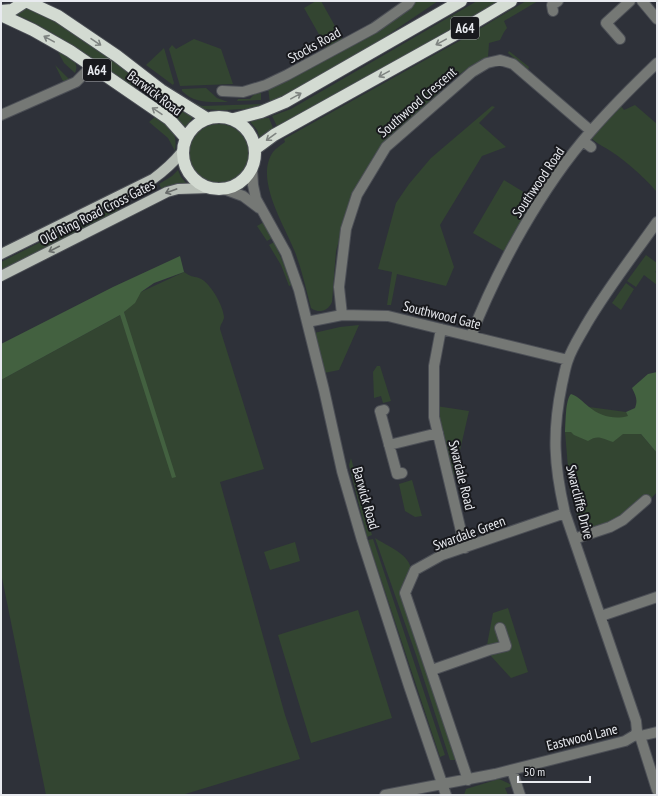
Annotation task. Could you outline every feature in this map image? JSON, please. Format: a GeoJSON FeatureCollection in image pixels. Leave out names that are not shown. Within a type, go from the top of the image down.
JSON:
{"type":"FeatureCollection","features":[{"type":"Feature","properties":{"kind":"highway"},"geometry":{"type":"LineString","coordinates":[[1,11],[12,10],[26,1]]}},
{"type":"Feature","properties":{"kind":"highway","name":"Barwick Road"},"geometry":{"type":"LineString","coordinates":[[26,1],[58,16],[117,56],[173,98],[206,118]]}},
{"type":"Feature","properties":{"kind":"highway","name":"A64"},"geometry":{"type":"LineString","coordinates":[[206,118],[218,116],[234,119],[261,112],[285,102],[461,1]]}},
{"type":"Feature","properties":{"kind":"highway","name":"A64"},"geometry":{"type":"LineString","coordinates":[[255,150],[274,134],[452,36],[511,1]]}},
{"type":"Feature","properties":{"kind":"highway","name":"Barwick Road"},"geometry":{"type":"LineString","coordinates":[[1,15],[53,41],[169,119],[185,137]]}},
{"type":"Feature","properties":{"kind":"highway"},"geometry":{"type":"LineString","coordinates":[[206,118],[190,129],[185,137],[182,152],[183,163],[188,173],[195,181],[209,188],[224,189],[236,186],[245,178],[252,168],[255,159],[255,150],[252,138],[246,128],[234,119]]}},
{"type":"Feature","properties":{"kind":"main road","name":"Old Ring Road Cross Gates"},"geometry":{"type":"LineString","coordinates":[[1,254],[153,179],[175,162],[182,152]]}},
{"type":"Feature","properties":{"kind":"main road","name":"Old Ring Road Cross Gates"},"geometry":{"type":"LineString","coordinates":[[1,276],[167,192],[178,189],[209,188]]}},
{"type":"Feature","properties":{"kind":"street","name":"Stocks Road"},"geometry":{"type":"LineString","coordinates":[[222,91],[243,92],[266,85],[288,75],[374,28],[408,4],[410,1]]}},
{"type":"Feature","properties":{"kind":"street"},"geometry":{"type":"LineString","coordinates":[[620,39],[606,23],[630,1]]}},
{"type":"Feature","properties":{"kind":"street"},"geometry":{"type":"LineString","coordinates":[[642,1],[657,19]]}},
{"type":"Feature","properties":{"kind":"street","name":"Southwood Crescent"},"geometry":{"type":"LineString","coordinates":[[342,315],[339,287],[346,229],[356,195],[386,147],[472,72],[487,63],[500,60],[513,64],[591,131]]}},
{"type":"Feature","properties":{"kind":"street","name":"Southwood Road"},"geometry":{"type":"LineString","coordinates":[[471,336],[486,298],[540,202],[587,144],[591,131],[627,92],[657,63]]}},
{"type":"Feature","properties":{"kind":"street"},"geometry":{"type":"LineString","coordinates":[[1,115],[70,86],[91,67]]}},
{"type":"Feature","properties":{"kind":"street","name":"Barwick Road"},"geometry":{"type":"LineString","coordinates":[[252,168],[256,199],[286,253],[299,290],[342,471],[362,540],[408,686],[446,795]]}},
{"type":"Feature","properties":{"kind":"street","name":"Barwick Road"},"geometry":{"type":"LineString","coordinates":[[224,189],[243,196],[262,210]]}},
{"type":"Feature","properties":{"kind":"street","name":"Swarcliffe Drive"},"geometry":{"type":"LineString","coordinates":[[657,222],[593,313],[578,339],[568,360],[557,408],[555,431],[556,460],[560,491],[566,513],[636,721],[638,736],[657,790]]}},
{"type":"Feature","properties":{"kind":"street","name":"Southwood Gate"},"geometry":{"type":"LineString","coordinates":[[307,322],[342,315],[360,314],[388,316],[568,360]]}},
{"type":"Feature","properties":{"kind":"street","name":"Swardale Road"},"geometry":{"type":"LineString","coordinates":[[441,329],[434,366],[434,417],[465,548]]}},
{"type":"Feature","properties":{"kind":"street"},"geometry":{"type":"LineString","coordinates":[[384,410],[380,411],[397,474],[402,473]]}},
{"type":"Feature","properties":{"kind":"street","name":"Swardale Road"},"geometry":{"type":"LineString","coordinates":[[389,445],[438,433]]}},
{"type":"Feature","properties":{"kind":"street"},"geometry":{"type":"LineString","coordinates":[[574,539],[610,527],[623,520],[646,500]]}},
{"type":"Feature","properties":{"kind":"street","name":"Swardale Green"},"geometry":{"type":"LineString","coordinates":[[468,780],[405,593],[415,570],[442,555],[566,513]]}},
{"type":"Feature","properties":{"kind":"street"},"geometry":{"type":"LineString","coordinates":[[601,616],[657,597]]}},
{"type":"Feature","properties":{"kind":"street"},"geometry":{"type":"LineString","coordinates":[[432,670],[495,648],[506,646],[500,628]]}},
{"type":"Feature","properties":{"kind":"street","name":"Eastwood Lane"},"geometry":{"type":"LineString","coordinates":[[385,795],[468,780],[512,770],[657,732]]}},
{"type":"Feature","properties":{"kind":"street"},"geometry":{"type":"LineString","coordinates":[[512,770],[520,795]]}},
{"type":"Feature","properties":{"kind":"green space"},"geometry":{"type":"Polygon","coordinates":[[[316,1],[321,1],[345,44],[329,52],[304,8],[316,1]]]}},
{"type":"Feature","properties":{"kind":"green space"},"geometry":{"type":"Polygon","coordinates":[[[414,1],[438,1],[373,45],[270,104],[268,87],[414,1]]]}},
{"type":"Feature","properties":{"kind":"green space"},"geometry":{"type":"Polygon","coordinates":[[[477,1],[499,1],[277,126],[272,116],[291,109],[477,1]]]}},
{"type":"Feature","properties":{"kind":"green space"},"geometry":{"type":"Polygon","coordinates":[[[526,1],[538,1],[504,21],[507,28],[500,40],[489,43],[488,57],[472,65],[453,79],[375,154],[351,199],[336,251],[332,302],[328,308],[323,311],[317,311],[311,308],[297,259],[269,189],[267,175],[268,163],[273,152],[285,142],[284,139],[461,40],[526,1]]]}},
{"type":"Feature","properties":{"kind":"green space"},"geometry":{"type":"Polygon","coordinates":[[[26,5],[71,30],[140,80],[134,88],[60,38],[13,13],[26,5]]]}},
{"type":"Feature","properties":{"kind":"green space"},"geometry":{"type":"Polygon","coordinates":[[[194,39],[221,49],[233,84],[180,86],[169,49],[172,45],[176,49],[194,39]]]}},
{"type":"Feature","properties":{"kind":"green space"},"geometry":{"type":"Polygon","coordinates":[[[56,48],[72,58],[76,64],[75,73],[64,63],[56,48]]]}},
{"type":"Feature","properties":{"kind":"green space"},"geometry":{"type":"Polygon","coordinates":[[[164,48],[174,83],[173,85],[146,65],[164,48]]]}},
{"type":"Feature","properties":{"kind":"green space"},"geometry":{"type":"Polygon","coordinates":[[[509,51],[529,67],[528,70],[508,53],[509,51]]]}},
{"type":"Feature","properties":{"kind":"green space"},"geometry":{"type":"Polygon","coordinates":[[[55,65],[70,80],[65,83],[63,81],[55,65]]]}},
{"type":"Feature","properties":{"kind":"green space"},"geometry":{"type":"Polygon","coordinates":[[[206,88],[217,98],[228,102],[209,102],[198,100],[182,91],[182,89],[206,88]]]}},
{"type":"Feature","properties":{"kind":"green space"},"geometry":{"type":"Polygon","coordinates":[[[261,90],[261,100],[237,101],[238,99],[250,99],[256,92],[261,90]]]}},
{"type":"Feature","properties":{"kind":"green space"},"geometry":{"type":"Polygon","coordinates":[[[189,101],[202,106],[262,104],[262,107],[213,110],[200,108],[189,101]]]}},
{"type":"Feature","properties":{"kind":"green space"},"geometry":{"type":"Polygon","coordinates":[[[171,103],[193,117],[184,129],[166,110],[171,103]]]}},
{"type":"Feature","properties":{"kind":"green space"},"geometry":{"type":"Polygon","coordinates":[[[635,105],[657,124],[657,192],[629,165],[591,138],[621,106],[624,110],[635,105]]]}},
{"type":"Feature","properties":{"kind":"green space"},"geometry":{"type":"Polygon","coordinates":[[[492,106],[495,107],[479,123],[506,147],[482,156],[440,225],[454,267],[446,286],[397,274],[391,305],[387,305],[392,272],[378,269],[396,203],[409,184],[431,158],[492,106]]]}},
{"type":"Feature","properties":{"kind":"green space"},"geometry":{"type":"Polygon","coordinates":[[[156,116],[172,130],[176,144],[175,151],[168,138],[149,122],[156,116]]]}},
{"type":"Feature","properties":{"kind":"green space"},"geometry":{"type":"Polygon","coordinates":[[[269,118],[273,128],[260,139],[257,130],[248,119],[269,118]]]}},
{"type":"Feature","properties":{"kind":"green space"},"geometry":{"type":"Polygon","coordinates":[[[219,124],[236,129],[244,137],[249,154],[244,171],[236,179],[219,184],[202,179],[194,171],[189,154],[194,137],[202,129],[219,124]]]}},
{"type":"Feature","properties":{"kind":"green space"},"geometry":{"type":"Polygon","coordinates":[[[178,170],[186,183],[162,190],[159,184],[172,176],[178,170]]]}},
{"type":"Feature","properties":{"kind":"green space"},"geometry":{"type":"Polygon","coordinates":[[[504,180],[540,202],[509,254],[473,233],[504,180]]]}},
{"type":"Feature","properties":{"kind":"green space"},"geometry":{"type":"Polygon","coordinates":[[[116,204],[119,212],[1,271],[1,262],[116,204]]]}},
{"type":"Feature","properties":{"kind":"green space"},"geometry":{"type":"Polygon","coordinates":[[[264,222],[272,238],[267,241],[257,226],[264,222]]]}},
{"type":"Feature","properties":{"kind":"green space"},"geometry":{"type":"Polygon","coordinates":[[[274,242],[293,285],[289,286],[281,265],[269,245],[274,242]]]}},
{"type":"Feature","properties":{"kind":"green space"},"geometry":{"type":"Polygon","coordinates":[[[646,255],[657,263],[657,270],[655,272],[657,273],[657,285],[644,275],[636,287],[627,281],[646,255]]]}},
{"type":"Feature","properties":{"kind":"green space"},"geometry":{"type":"Polygon","coordinates":[[[180,256],[184,272],[154,283],[141,292],[135,303],[124,312],[176,477],[172,478],[120,315],[1,380],[1,344],[113,287],[180,256]]]}},
{"type":"Feature","properties":{"kind":"green space"},"geometry":{"type":"Polygon","coordinates":[[[184,272],[190,276],[203,280],[215,294],[221,306],[224,317],[220,329],[264,469],[220,482],[285,715],[300,759],[182,795],[46,795],[1,573],[1,380],[120,315],[127,335],[130,334],[124,312],[141,292],[184,272]]]}},
{"type":"Feature","properties":{"kind":"green space"},"geometry":{"type":"Polygon","coordinates":[[[626,283],[634,289],[621,310],[612,303],[626,283]]]}},
{"type":"Feature","properties":{"kind":"green space"},"geometry":{"type":"Polygon","coordinates":[[[359,325],[339,370],[324,373],[314,333],[340,327],[359,325]]]}},
{"type":"Feature","properties":{"kind":"green space"},"geometry":{"type":"Polygon","coordinates":[[[377,366],[380,366],[391,401],[383,403],[381,396],[374,398],[373,372],[377,366]]]}},
{"type":"Feature","properties":{"kind":"green space"},"geometry":{"type":"Polygon","coordinates":[[[657,372],[657,453],[641,434],[623,434],[613,442],[598,437],[588,441],[574,435],[571,432],[565,432],[567,406],[571,394],[602,415],[618,418],[628,416],[626,412],[635,408],[636,403],[632,388],[648,374],[657,372]]]}},
{"type":"Feature","properties":{"kind":"green space"},"geometry":{"type":"Polygon","coordinates":[[[567,404],[626,412],[641,434],[657,453],[657,492],[648,502],[608,523],[582,531],[570,491],[565,432],[567,404]]]}},
{"type":"Feature","properties":{"kind":"green space"},"geometry":{"type":"Polygon","coordinates":[[[436,406],[469,411],[453,481],[436,406]]]}},
{"type":"Feature","properties":{"kind":"green space"},"geometry":{"type":"Polygon","coordinates":[[[351,458],[372,535],[367,537],[349,465],[351,458]]]}},
{"type":"Feature","properties":{"kind":"green space"},"geometry":{"type":"Polygon","coordinates":[[[412,480],[422,516],[415,517],[405,511],[399,484],[412,480]]]}},
{"type":"Feature","properties":{"kind":"green space"},"geometry":{"type":"Polygon","coordinates":[[[375,538],[397,551],[407,559],[410,564],[411,570],[404,580],[402,591],[457,760],[450,760],[416,655],[375,538]]]}},
{"type":"Feature","properties":{"kind":"green space"},"geometry":{"type":"Polygon","coordinates":[[[373,539],[445,755],[440,757],[368,540],[373,539]]]}},
{"type":"Feature","properties":{"kind":"green space"},"geometry":{"type":"Polygon","coordinates":[[[295,542],[300,561],[270,570],[264,552],[295,542]]]}},
{"type":"Feature","properties":{"kind":"green space"},"geometry":{"type":"Polygon","coordinates":[[[508,608],[528,672],[511,678],[490,655],[487,645],[493,613],[508,608]]]}},
{"type":"Feature","properties":{"kind":"green space"},"geometry":{"type":"Polygon","coordinates":[[[358,610],[392,718],[311,743],[278,635],[358,610]]]}},
{"type":"Feature","properties":{"kind":"green space"},"geometry":{"type":"Polygon","coordinates":[[[499,779],[513,786],[505,788],[508,795],[464,795],[466,789],[499,779]]]}}]}
